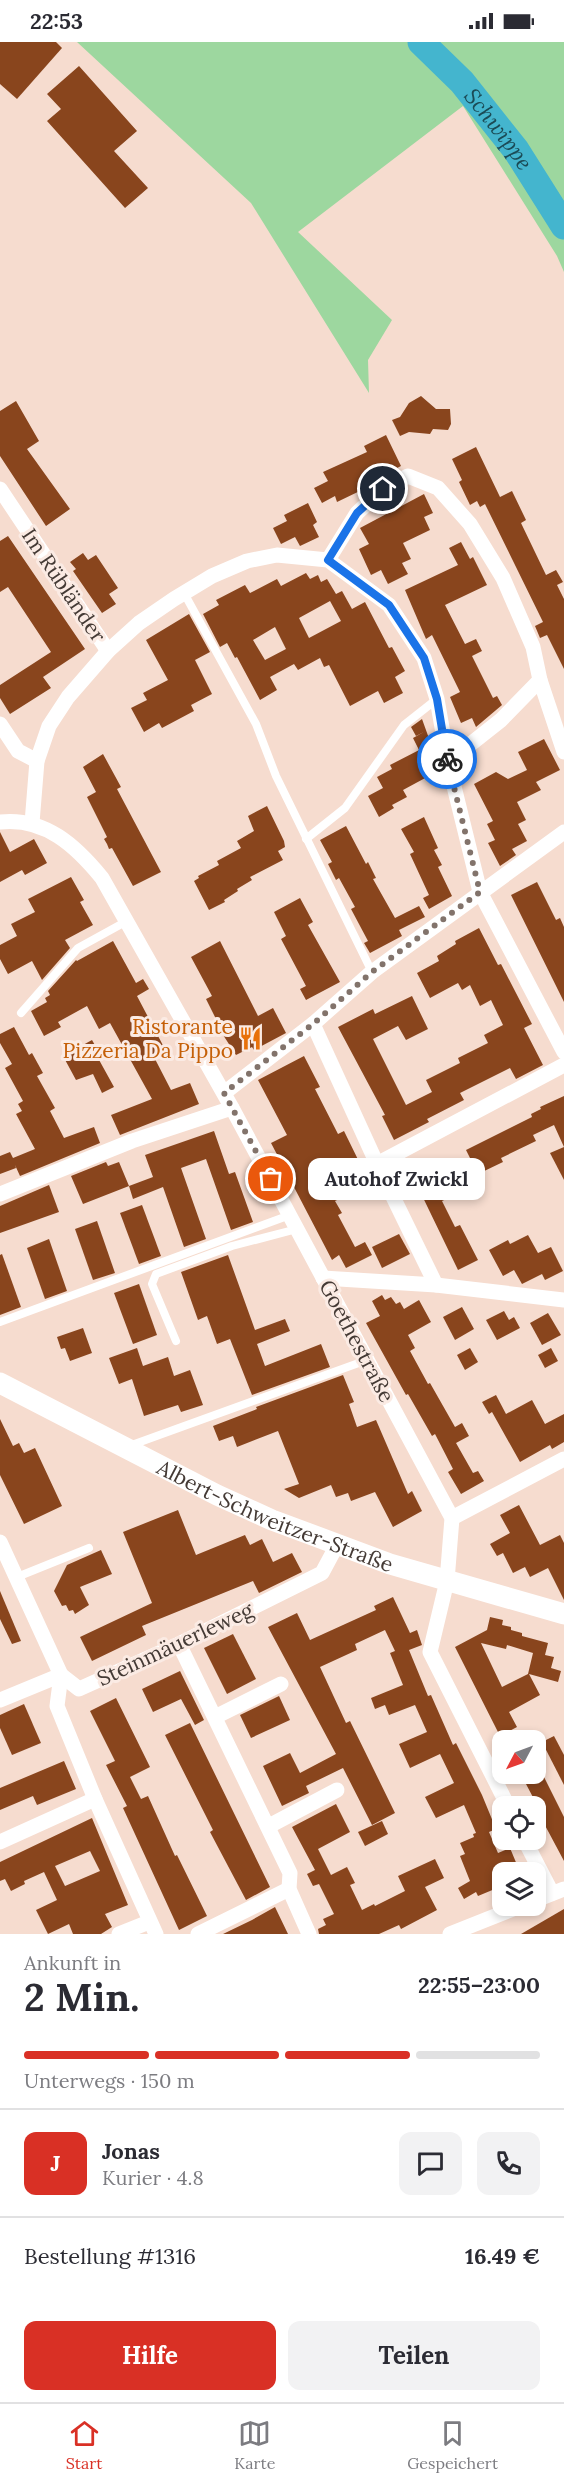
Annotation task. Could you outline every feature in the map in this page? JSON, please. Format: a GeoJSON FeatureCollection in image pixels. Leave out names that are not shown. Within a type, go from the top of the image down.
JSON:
{"type":"FeatureCollection","features":[{"type":"Feature","properties":{"kind":"street"},"geometry":{"type":"LineString","coordinates":[[328,560],[357,513],[383,489],[408,476],[438,488],[470,524],[503,578],[533,647],[540,680],[564,752]]}},
{"type":"Feature","properties":{"kind":"street","name":"Im Rübländer"},"geometry":{"type":"LineString","coordinates":[[0,489],[108,651]]}},
{"type":"Feature","properties":{"kind":"street"},"geometry":{"type":"LineString","coordinates":[[32,823],[37,760],[49,726],[68,697],[108,651],[139,623],[212,576],[258,558],[277,555],[328,560],[389,605],[424,658],[437,699],[448,762],[480,892],[564,1052]]}},
{"type":"Feature","properties":{"kind":"street"},"geometry":{"type":"LineString","coordinates":[[448,762],[501,720],[540,680]]}},
{"type":"Feature","properties":{"kind":"street"},"geometry":{"type":"LineString","coordinates":[[0,724],[18,751],[37,760]]}},
{"type":"Feature","properties":{"kind":"street","name":"Goethestraße"},"geometry":{"type":"LineString","coordinates":[[0,822],[13,820],[32,823],[60,837],[85,858],[102,878],[224,1093],[452,1518]]}},
{"type":"Feature","properties":{"kind":"street"},"geometry":{"type":"LineString","coordinates":[[224,1093],[313,1024],[372,972],[564,832]]}},
{"type":"Feature","properties":{"kind":"street"},"geometry":{"type":"LineString","coordinates":[[313,1024],[436,1285]]}},
{"type":"Feature","properties":{"kind":"street"},"geometry":{"type":"LineString","coordinates":[[377,1164],[564,1065]]}},
{"type":"Feature","properties":{"kind":"street"},"geometry":{"type":"LineString","coordinates":[[0,1194],[132,1141],[232,1108]]}},
{"type":"Feature","properties":{"kind":"street"},"geometry":{"type":"LineString","coordinates":[[323,1278],[436,1285],[564,1299]]}},
{"type":"Feature","properties":{"kind":"street","name":"Albert-Schweitzer-Straße"},"geometry":{"type":"LineString","coordinates":[[0,1383],[217,1495],[272,1520],[337,1545],[447,1581],[564,1614]]}},
{"type":"Feature","properties":{"kind":"street"},"geometry":{"type":"LineString","coordinates":[[503,1796],[430,1652],[447,1581],[452,1518],[564,1459]]}},
{"type":"Feature","properties":{"kind":"street"},"geometry":{"type":"LineString","coordinates":[[0,1542],[10,1573],[61,1675],[57,1706],[152,1928],[119,1934]]}},
{"type":"Feature","properties":{"kind":"street","name":"Steinmäuerleweg"},"geometry":{"type":"LineString","coordinates":[[61,1675],[80,1689],[179,1644],[322,1574],[337,1545]]}},
{"type":"Feature","properties":{"kind":"street"},"geometry":{"type":"LineString","coordinates":[[179,1644],[269,1826],[290,1873],[289,1889],[309,1934]]}},
{"type":"Feature","properties":{"kind":"street"},"geometry":{"type":"LineString","coordinates":[[0,1700],[61,1675]]}},
{"type":"Feature","properties":{"kind":"street"},"geometry":{"type":"LineString","coordinates":[[215,1716],[281,1684]]}},
{"type":"Feature","properties":{"kind":"street"},"geometry":{"type":"LineString","coordinates":[[269,1826],[337,1790]]}},
{"type":"Feature","properties":{"kind":"street"},"geometry":{"type":"LineString","coordinates":[[0,1842],[95,1799]]}},
{"type":"Feature","properties":{"kind":"street"},"geometry":{"type":"LineString","coordinates":[[531,1850],[558,1891]]}},
{"type":"Feature","properties":{"kind":"street"},"geometry":{"type":"LineString","coordinates":[[198,1934],[289,1889]]}},
{"type":"Feature","properties":{"kind":"street"},"geometry":{"type":"LineString","coordinates":[[450,1934],[495,1916]]}},
{"type":"Feature","properties":{"kind":"lane"},"geometry":{"type":"LineString","coordinates":[[184,593],[256,724],[276,776],[372,972]]}},
{"type":"Feature","properties":{"kind":"lane"},"geometry":{"type":"LineString","coordinates":[[306,839],[345,808],[404,725],[437,699]]}},
{"type":"Feature","properties":{"kind":"lane"},"geometry":{"type":"LineString","coordinates":[[21,1013],[78,948],[127,921]]}},
{"type":"Feature","properties":{"kind":"lane"},"geometry":{"type":"LineString","coordinates":[[0,1322],[290,1215]]}},
{"type":"Feature","properties":{"kind":"lane"},"geometry":{"type":"LineString","coordinates":[[176,1341],[152,1284],[156,1274],[232,1246],[297,1229]]}},
{"type":"Feature","properties":{"kind":"lane"},"geometry":{"type":"LineString","coordinates":[[125,1447],[367,1360]]}},
{"type":"Feature","properties":{"kind":"lane"},"geometry":{"type":"LineString","coordinates":[[10,1573],[89,1548]]}},
{"type":"Feature","properties":{"kind":"green space"},"geometry":{"type":"Polygon","coordinates":[[[77,42],[564,42],[564,272],[557,256],[463,106],[298,232],[392,320],[368,360],[369,393],[251,203],[77,42]]]}},
{"type":"Feature","properties":{"kind":"building"},"geometry":{"type":"Polygon","coordinates":[[[0,42],[56,42],[62,48],[17,99],[0,84],[0,42]]]}},
{"type":"Feature","properties":{"kind":"building"},"geometry":{"type":"Polygon","coordinates":[[[79,66],[137,131],[114,151],[148,188],[125,208],[47,121],[61,109],[47,94],[79,66]]]}},
{"type":"Feature","properties":{"kind":"building"},"geometry":{"type":"Polygon","coordinates":[[[421,396],[436,409],[450,409],[451,424],[448,430],[433,429],[430,434],[409,432],[400,436],[392,420],[400,417],[409,403],[421,396]]]}},
{"type":"Feature","properties":{"kind":"building"},"geometry":{"type":"Polygon","coordinates":[[[16,401],[39,441],[27,449],[70,509],[46,526],[0,456],[0,411],[16,401]]]}},
{"type":"Feature","properties":{"kind":"building"},"geometry":{"type":"Polygon","coordinates":[[[386,435],[401,466],[362,486],[364,489],[337,502],[335,496],[322,503],[314,488],[328,481],[323,472],[367,452],[364,446],[386,435]]]}},
{"type":"Feature","properties":{"kind":"building"},"geometry":{"type":"Polygon","coordinates":[[[476,447],[500,497],[512,491],[526,520],[521,523],[546,575],[556,570],[563,582],[557,585],[564,599],[564,669],[547,635],[540,638],[535,626],[543,622],[485,504],[480,507],[477,501],[470,505],[459,482],[462,480],[452,459],[476,447]]]}},
{"type":"Feature","properties":{"kind":"building"},"geometry":{"type":"Polygon","coordinates":[[[424,494],[433,513],[424,517],[430,530],[403,543],[411,559],[402,563],[408,574],[388,584],[381,570],[371,575],[359,549],[369,544],[360,528],[424,494]]]}},
{"type":"Feature","properties":{"kind":"building"},"geometry":{"type":"Polygon","coordinates":[[[308,503],[317,522],[313,525],[319,537],[300,546],[295,537],[281,544],[273,528],[287,521],[284,515],[308,503]]]}},
{"type":"Feature","properties":{"kind":"building"},"geometry":{"type":"Polygon","coordinates":[[[8,536],[85,649],[43,677],[51,688],[10,714],[0,698],[0,685],[51,652],[8,587],[0,592],[0,541],[8,536]]]}},
{"type":"Feature","properties":{"kind":"building"},"geometry":{"type":"Polygon","coordinates":[[[461,542],[470,559],[473,557],[487,585],[445,605],[465,644],[476,639],[482,651],[472,656],[493,698],[497,696],[502,705],[476,727],[472,718],[461,723],[450,697],[460,692],[432,635],[426,639],[405,590],[458,565],[449,548],[461,542]]]}},
{"type":"Feature","properties":{"kind":"building"},"geometry":{"type":"Polygon","coordinates":[[[83,553],[88,560],[96,555],[118,588],[109,594],[116,604],[102,613],[73,571],[76,569],[70,562],[83,553]]]}},
{"type":"Feature","properties":{"kind":"building"},"geometry":{"type":"Polygon","coordinates":[[[306,573],[310,579],[318,575],[321,582],[327,579],[336,594],[342,591],[352,609],[365,602],[389,648],[392,647],[405,671],[395,677],[403,693],[384,703],[378,691],[350,706],[329,665],[324,667],[320,658],[298,670],[294,664],[270,677],[277,690],[260,700],[237,657],[235,658],[227,643],[220,647],[203,614],[219,605],[216,600],[245,585],[250,593],[277,579],[281,586],[306,573]],[[330,601],[299,618],[309,638],[341,621],[330,601]],[[275,627],[253,640],[265,660],[286,649],[275,627]]]}},
{"type":"Feature","properties":{"kind":"building"},"geometry":{"type":"Polygon","coordinates":[[[189,614],[210,652],[195,660],[212,694],[191,705],[194,711],[162,728],[159,723],[144,732],[131,708],[147,700],[143,693],[168,680],[146,640],[189,614]]]}},
{"type":"Feature","properties":{"kind":"building"},"geometry":{"type":"Polygon","coordinates":[[[422,719],[431,744],[428,745],[440,770],[403,790],[407,797],[392,805],[394,808],[379,817],[368,796],[383,788],[377,777],[392,769],[390,765],[425,747],[419,750],[413,738],[424,732],[416,736],[411,727],[422,719]]]}},
{"type":"Feature","properties":{"kind":"building"},"geometry":{"type":"Polygon","coordinates":[[[544,739],[560,770],[536,782],[541,790],[517,802],[526,820],[518,824],[527,841],[512,849],[516,855],[500,866],[488,843],[495,840],[487,824],[493,821],[474,784],[496,772],[508,779],[527,770],[518,752],[544,739]]]}},
{"type":"Feature","properties":{"kind":"building"},"geometry":{"type":"Polygon","coordinates":[[[103,754],[121,787],[117,789],[161,872],[133,886],[112,848],[109,849],[104,839],[107,837],[87,797],[96,792],[83,767],[103,754]]]}},
{"type":"Feature","properties":{"kind":"building"},"geometry":{"type":"Polygon","coordinates":[[[267,806],[284,841],[285,847],[278,851],[283,860],[250,877],[252,880],[237,889],[238,891],[224,900],[225,902],[209,910],[194,881],[199,878],[198,876],[219,865],[217,861],[241,848],[237,841],[254,831],[248,816],[267,806]]]}},
{"type":"Feature","properties":{"kind":"building"},"geometry":{"type":"Polygon","coordinates":[[[424,817],[438,848],[434,850],[442,865],[438,867],[452,896],[429,909],[423,898],[429,895],[410,854],[414,852],[401,829],[424,817]]]}},
{"type":"Feature","properties":{"kind":"building"},"geometry":{"type":"Polygon","coordinates":[[[346,826],[366,864],[368,862],[376,878],[373,879],[395,918],[419,906],[425,917],[399,930],[402,936],[370,953],[364,943],[368,941],[351,909],[355,907],[339,878],[336,880],[328,864],[332,862],[320,840],[346,826]]]}},
{"type":"Feature","properties":{"kind":"building"},"geometry":{"type":"Polygon","coordinates":[[[0,832],[10,852],[34,839],[47,863],[25,875],[22,870],[0,882],[0,832]]]}},
{"type":"Feature","properties":{"kind":"building"},"geometry":{"type":"Polygon","coordinates":[[[71,877],[84,900],[80,902],[93,925],[65,940],[70,948],[42,980],[32,961],[8,974],[0,959],[0,945],[17,936],[11,924],[35,912],[28,899],[71,877]]]}},
{"type":"Feature","properties":{"kind":"building"},"geometry":{"type":"Polygon","coordinates":[[[537,882],[556,920],[560,918],[564,927],[564,1002],[511,895],[537,882]]]}},
{"type":"Feature","properties":{"kind":"building"},"geometry":{"type":"Polygon","coordinates":[[[300,898],[313,922],[308,925],[340,982],[306,1000],[300,989],[306,986],[281,939],[286,936],[274,912],[300,898]]]}},
{"type":"Feature","properties":{"kind":"building"},"geometry":{"type":"Polygon","coordinates":[[[479,928],[498,965],[501,964],[532,1024],[524,1028],[543,1065],[516,1079],[510,1068],[460,1093],[464,1100],[427,1119],[429,1122],[394,1140],[382,1116],[385,1115],[338,1027],[373,1009],[375,1014],[412,996],[428,1029],[406,1040],[398,1026],[373,1039],[406,1105],[432,1092],[426,1080],[460,1063],[458,1058],[488,1043],[484,1035],[503,1025],[491,1000],[480,1006],[470,985],[462,990],[458,983],[430,998],[417,973],[439,961],[437,956],[456,944],[455,941],[479,928]]]}},
{"type":"Feature","properties":{"kind":"building"},"geometry":{"type":"Polygon","coordinates":[[[113,941],[136,983],[143,979],[149,989],[137,996],[167,1053],[155,1059],[171,1090],[190,1083],[199,1104],[120,1135],[111,1115],[152,1099],[110,1023],[99,1029],[87,1006],[58,1022],[61,1027],[44,1036],[31,1011],[47,1002],[45,998],[50,995],[48,991],[76,960],[113,941]]]}},
{"type":"Feature","properties":{"kind":"building"},"geometry":{"type":"Polygon","coordinates":[[[220,941],[258,1016],[273,1008],[286,1033],[254,1050],[252,1047],[236,1055],[216,1024],[218,1023],[206,999],[212,996],[191,957],[220,941]]]}},
{"type":"Feature","properties":{"kind":"building"},"geometry":{"type":"Polygon","coordinates":[[[14,1027],[29,1055],[32,1053],[43,1073],[37,1076],[55,1108],[50,1111],[64,1138],[94,1127],[100,1143],[20,1176],[15,1165],[16,1168],[0,1174],[0,1156],[10,1152],[13,1158],[35,1149],[16,1114],[22,1111],[18,1104],[23,1101],[5,1068],[12,1064],[0,1043],[0,1034],[14,1027]]]}},
{"type":"Feature","properties":{"kind":"building"},"geometry":{"type":"Polygon","coordinates":[[[92,1040],[101,1056],[98,1058],[114,1087],[102,1093],[93,1074],[76,1080],[63,1056],[92,1040]]]}},
{"type":"Feature","properties":{"kind":"building"},"geometry":{"type":"Polygon","coordinates":[[[304,1056],[320,1087],[315,1089],[338,1134],[344,1131],[370,1184],[335,1201],[342,1213],[338,1215],[355,1247],[365,1242],[372,1255],[346,1268],[339,1255],[332,1260],[271,1143],[287,1135],[258,1080],[304,1056]]]}},
{"type":"Feature","properties":{"kind":"building"},"geometry":{"type":"Polygon","coordinates":[[[564,1096],[564,1147],[554,1125],[533,1135],[536,1141],[501,1158],[503,1162],[478,1174],[466,1150],[532,1117],[531,1114],[541,1109],[540,1107],[564,1096]]]}},
{"type":"Feature","properties":{"kind":"building"},"geometry":{"type":"Polygon","coordinates":[[[214,1131],[229,1174],[235,1172],[253,1222],[231,1230],[206,1159],[181,1168],[206,1239],[184,1247],[163,1187],[133,1199],[129,1186],[153,1177],[145,1155],[214,1131]]]}},
{"type":"Feature","properties":{"kind":"building"},"geometry":{"type":"Polygon","coordinates":[[[564,1147],[564,1180],[550,1153],[564,1147]]]}},
{"type":"Feature","properties":{"kind":"building"},"geometry":{"type":"Polygon","coordinates":[[[106,1162],[108,1166],[119,1162],[129,1186],[83,1204],[71,1176],[106,1162]]]}},
{"type":"Feature","properties":{"kind":"building"},"geometry":{"type":"Polygon","coordinates":[[[438,1166],[453,1196],[442,1201],[455,1227],[460,1225],[478,1260],[458,1270],[414,1179],[438,1166]]]}},
{"type":"Feature","properties":{"kind":"building"},"geometry":{"type":"Polygon","coordinates":[[[49,1185],[59,1212],[0,1233],[0,1206],[49,1185]]]}},
{"type":"Feature","properties":{"kind":"building"},"geometry":{"type":"Polygon","coordinates":[[[142,1205],[161,1256],[139,1264],[120,1213],[142,1205]]]}},
{"type":"Feature","properties":{"kind":"building"},"geometry":{"type":"Polygon","coordinates":[[[97,1221],[115,1273],[93,1280],[75,1229],[97,1221]]]}},
{"type":"Feature","properties":{"kind":"building"},"geometry":{"type":"Polygon","coordinates":[[[399,1234],[410,1254],[382,1268],[372,1247],[399,1234]]]}},
{"type":"Feature","properties":{"kind":"building"},"geometry":{"type":"Polygon","coordinates":[[[528,1235],[538,1253],[551,1247],[563,1271],[545,1280],[542,1274],[522,1284],[514,1270],[503,1276],[489,1250],[508,1240],[510,1244],[528,1235]]]}},
{"type":"Feature","properties":{"kind":"building"},"geometry":{"type":"Polygon","coordinates":[[[49,1239],[67,1291],[45,1299],[27,1248],[49,1239]]]}},
{"type":"Feature","properties":{"kind":"building"},"geometry":{"type":"Polygon","coordinates":[[[2,1254],[21,1307],[0,1315],[0,1255],[2,1254]]]}},
{"type":"Feature","properties":{"kind":"building"},"geometry":{"type":"Polygon","coordinates":[[[228,1255],[255,1330],[285,1319],[290,1331],[257,1344],[265,1366],[321,1344],[330,1367],[252,1395],[230,1339],[217,1344],[207,1316],[198,1320],[181,1272],[228,1255]]]}},
{"type":"Feature","properties":{"kind":"building"},"geometry":{"type":"Polygon","coordinates":[[[139,1284],[157,1335],[133,1344],[114,1293],[139,1284]]]}},
{"type":"Feature","properties":{"kind":"building"},"geometry":{"type":"Polygon","coordinates":[[[382,1295],[385,1300],[391,1297],[396,1304],[400,1302],[404,1309],[419,1300],[431,1322],[408,1335],[415,1348],[410,1351],[455,1427],[462,1423],[469,1436],[456,1443],[473,1473],[478,1471],[484,1481],[461,1494],[448,1472],[453,1469],[435,1434],[432,1436],[408,1394],[406,1395],[366,1323],[380,1316],[372,1301],[382,1295]]]}},
{"type":"Feature","properties":{"kind":"building"},"geometry":{"type":"Polygon","coordinates":[[[462,1307],[474,1329],[455,1340],[443,1317],[462,1307]]]}},
{"type":"Feature","properties":{"kind":"building"},"geometry":{"type":"Polygon","coordinates":[[[504,1311],[509,1320],[514,1317],[520,1328],[497,1340],[486,1320],[504,1311]]]}},
{"type":"Feature","properties":{"kind":"building"},"geometry":{"type":"Polygon","coordinates":[[[548,1313],[561,1335],[542,1345],[530,1323],[548,1313]]]}},
{"type":"Feature","properties":{"kind":"building"},"geometry":{"type":"Polygon","coordinates":[[[83,1328],[92,1353],[70,1361],[65,1348],[61,1349],[57,1337],[83,1328]]]}},
{"type":"Feature","properties":{"kind":"building"},"geometry":{"type":"Polygon","coordinates":[[[137,1348],[143,1366],[168,1357],[174,1376],[190,1370],[203,1405],[181,1412],[178,1405],[144,1416],[132,1379],[119,1384],[109,1358],[137,1348]]]}},
{"type":"Feature","properties":{"kind":"building"},"geometry":{"type":"Polygon","coordinates":[[[470,1348],[478,1362],[465,1370],[457,1355],[470,1348]]]}},
{"type":"Feature","properties":{"kind":"building"},"geometry":{"type":"Polygon","coordinates":[[[551,1348],[558,1361],[545,1368],[538,1355],[551,1348]]]}},
{"type":"Feature","properties":{"kind":"building"},"geometry":{"type":"Polygon","coordinates":[[[343,1375],[354,1402],[349,1404],[357,1427],[376,1420],[408,1494],[412,1491],[422,1511],[393,1527],[375,1492],[351,1501],[348,1493],[336,1497],[331,1485],[299,1498],[284,1489],[299,1484],[278,1431],[237,1447],[233,1436],[219,1441],[213,1426],[257,1409],[256,1407],[343,1375]]]}},
{"type":"Feature","properties":{"kind":"building"},"geometry":{"type":"Polygon","coordinates":[[[496,1395],[506,1414],[532,1400],[545,1424],[564,1414],[564,1442],[552,1449],[550,1445],[520,1462],[492,1412],[489,1414],[482,1402],[496,1395]]]}},
{"type":"Feature","properties":{"kind":"building"},"geometry":{"type":"Polygon","coordinates":[[[0,1419],[13,1446],[19,1443],[24,1453],[35,1448],[62,1506],[24,1524],[0,1475],[0,1419]]]}},
{"type":"Feature","properties":{"kind":"building"},"geometry":{"type":"Polygon","coordinates":[[[519,1505],[540,1545],[560,1535],[564,1543],[564,1600],[548,1568],[530,1577],[525,1567],[513,1573],[503,1553],[497,1556],[490,1544],[510,1533],[500,1515],[519,1505]]]}},
{"type":"Feature","properties":{"kind":"building"},"geometry":{"type":"Polygon","coordinates":[[[178,1510],[196,1555],[245,1535],[250,1545],[262,1539],[273,1562],[292,1553],[302,1572],[259,1593],[253,1581],[142,1626],[146,1635],[92,1661],[80,1637],[152,1603],[123,1532],[178,1510]]]}},
{"type":"Feature","properties":{"kind":"building"},"geometry":{"type":"Polygon","coordinates":[[[101,1550],[112,1574],[80,1587],[89,1605],[75,1614],[73,1610],[69,1611],[66,1605],[62,1606],[54,1591],[67,1565],[101,1550]]]}},
{"type":"Feature","properties":{"kind":"building"},"geometry":{"type":"Polygon","coordinates":[[[0,1591],[21,1641],[12,1644],[0,1619],[0,1591]]]}},
{"type":"Feature","properties":{"kind":"building"},"geometry":{"type":"Polygon","coordinates":[[[393,1597],[410,1633],[417,1630],[422,1645],[409,1650],[428,1696],[431,1695],[453,1745],[456,1743],[482,1795],[492,1819],[492,1831],[489,1832],[492,1839],[492,1850],[497,1850],[498,1853],[511,1850],[516,1862],[492,1862],[492,1890],[478,1896],[476,1892],[464,1899],[458,1888],[470,1881],[460,1856],[465,1854],[460,1843],[474,1837],[473,1834],[476,1833],[464,1805],[436,1818],[425,1797],[454,1783],[440,1754],[410,1768],[399,1744],[427,1732],[415,1705],[389,1715],[385,1705],[375,1709],[371,1698],[403,1685],[390,1653],[395,1651],[385,1630],[355,1644],[357,1650],[320,1667],[346,1723],[350,1721],[395,1813],[372,1825],[343,1768],[306,1786],[309,1793],[282,1806],[263,1766],[290,1753],[300,1773],[336,1754],[268,1627],[297,1613],[310,1640],[376,1610],[374,1606],[393,1597]]]}},
{"type":"Feature","properties":{"kind":"building"},"geometry":{"type":"Polygon","coordinates":[[[490,1617],[503,1620],[502,1625],[522,1633],[522,1636],[548,1643],[545,1655],[554,1657],[551,1668],[561,1671],[558,1682],[529,1674],[540,1695],[509,1712],[517,1727],[511,1730],[497,1730],[455,1647],[487,1630],[490,1617]],[[481,1643],[502,1687],[528,1674],[533,1653],[507,1645],[506,1649],[481,1643]]]}},
{"type":"Feature","properties":{"kind":"building"},"geometry":{"type":"Polygon","coordinates":[[[233,1634],[256,1679],[227,1694],[204,1648],[233,1634]]]}},
{"type":"Feature","properties":{"kind":"building"},"geometry":{"type":"Polygon","coordinates":[[[180,1671],[204,1720],[195,1725],[181,1699],[153,1712],[142,1689],[180,1671]]]}},
{"type":"Feature","properties":{"kind":"building"},"geometry":{"type":"Polygon","coordinates":[[[279,1696],[290,1720],[251,1738],[240,1715],[279,1696]]]}},
{"type":"Feature","properties":{"kind":"building"},"geometry":{"type":"Polygon","coordinates":[[[116,1698],[150,1767],[130,1777],[141,1799],[148,1796],[175,1856],[177,1855],[207,1916],[179,1930],[123,1808],[127,1806],[106,1765],[115,1761],[90,1711],[116,1698]]]}},
{"type":"Feature","properties":{"kind":"building"},"geometry":{"type":"Polygon","coordinates":[[[24,1704],[41,1743],[12,1755],[0,1728],[0,1715],[24,1704]]]}},
{"type":"Feature","properties":{"kind":"building"},"geometry":{"type":"Polygon","coordinates":[[[190,1723],[270,1887],[246,1900],[210,1832],[213,1830],[165,1735],[190,1723]]]}},
{"type":"Feature","properties":{"kind":"building"},"geometry":{"type":"Polygon","coordinates":[[[554,1736],[564,1755],[564,1785],[546,1750],[546,1740],[554,1736]]]}},
{"type":"Feature","properties":{"kind":"building"},"geometry":{"type":"Polygon","coordinates":[[[64,1761],[76,1789],[37,1805],[33,1796],[0,1810],[0,1788],[64,1761]]]}},
{"type":"Feature","properties":{"kind":"building"},"geometry":{"type":"Polygon","coordinates":[[[546,1781],[564,1817],[564,1861],[546,1827],[546,1796],[532,1796],[526,1784],[546,1784],[546,1781]]]}},
{"type":"Feature","properties":{"kind":"building"},"geometry":{"type":"Polygon","coordinates":[[[336,1804],[350,1832],[318,1849],[331,1875],[347,1867],[355,1883],[350,1885],[362,1910],[405,1891],[398,1876],[435,1859],[444,1878],[425,1887],[437,1910],[401,1929],[399,1925],[379,1934],[319,1934],[318,1929],[326,1925],[323,1919],[334,1914],[319,1884],[313,1886],[307,1874],[315,1870],[292,1827],[336,1804]]]}},
{"type":"Feature","properties":{"kind":"building"},"geometry":{"type":"Polygon","coordinates":[[[92,1818],[128,1905],[105,1914],[112,1927],[101,1934],[73,1934],[69,1924],[48,1934],[36,1910],[57,1900],[44,1872],[24,1881],[25,1884],[11,1891],[5,1879],[0,1881],[0,1862],[92,1818]],[[90,1851],[55,1866],[65,1886],[100,1871],[90,1851]]]}},
{"type":"Feature","properties":{"kind":"building"},"geometry":{"type":"Polygon","coordinates":[[[382,1821],[388,1834],[365,1846],[358,1832],[382,1821]]]}},
{"type":"Feature","properties":{"kind":"building"},"geometry":{"type":"Polygon","coordinates":[[[275,1907],[288,1934],[223,1934],[252,1920],[275,1907]]]}},
{"type":"Feature","properties":{"kind":"building"},"geometry":{"type":"Polygon","coordinates":[[[564,1909],[564,1934],[521,1934],[564,1909]]]}},
{"type":"Feature","properties":{"kind":"waterway","name":"Schwippe"},"geometry":{"type":"LineString","coordinates":[[421,42],[462,82],[516,150],[564,226]]}},
{"type":"Feature","properties":{"kind":"way so far"},"geometry":{"type":"LineString","coordinates":[[271,1179],[224,1093],[313,1024],[372,972],[480,892],[447,759]]}},
{"type":"Feature","properties":{"kind":"place","name":"Ristorante Pizzeria Da Pippo"},"geometry":{"type":"Point","coordinates":[251,1038]}},
{"type":"Feature","properties":{"kind":"place","name":"Autohof Zwickl"},"geometry":{"type":"Point","coordinates":[271,1179]}},
{"type":"Feature","properties":{"kind":"route"},"geometry":{"type":"LineString","coordinates":[[383,489],[357,513],[328,560],[389,605],[424,658],[437,699],[447,759]]}}]}
